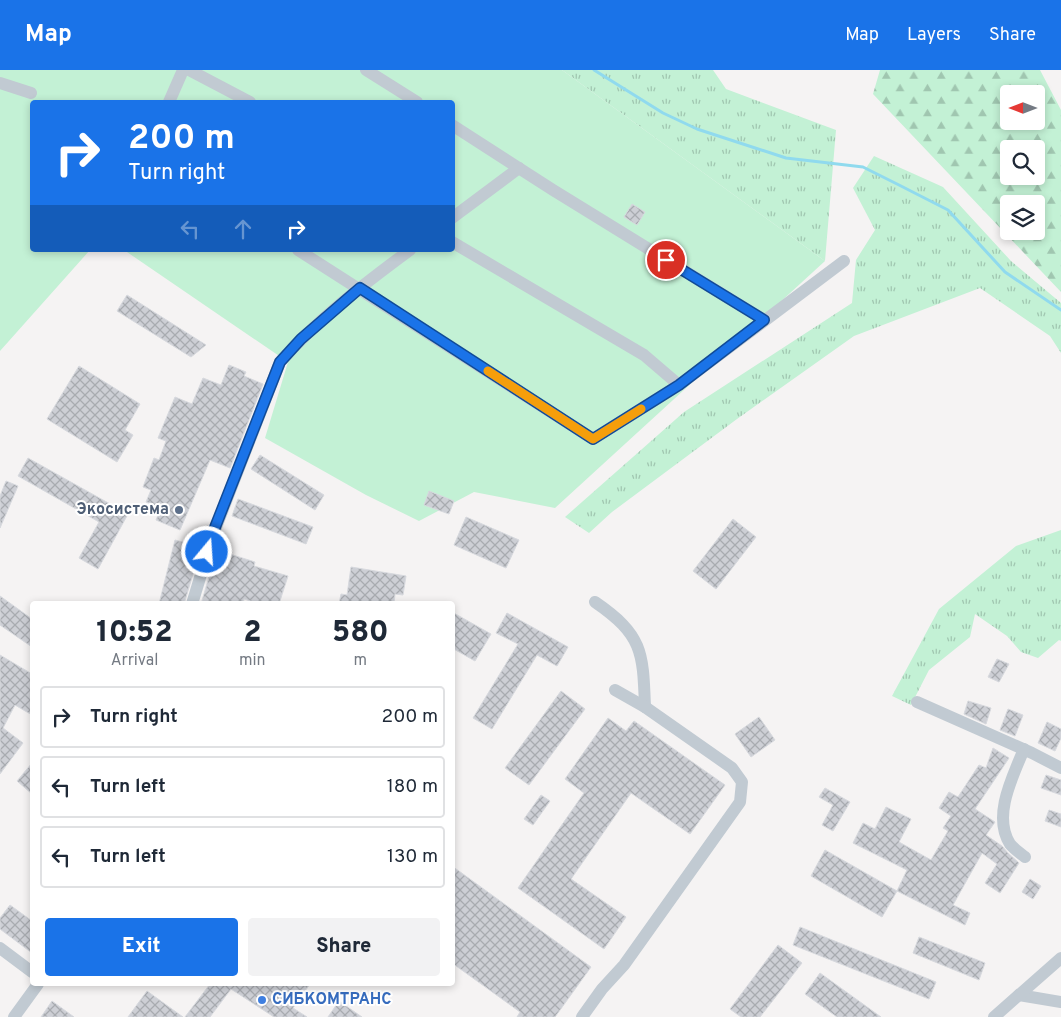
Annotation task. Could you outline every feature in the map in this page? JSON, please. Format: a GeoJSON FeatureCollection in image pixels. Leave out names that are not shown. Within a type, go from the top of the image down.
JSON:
{"type":"FeatureCollection","features":[{"type":"Feature","properties":{"kind":"street"},"geometry":{"type":"LineString","coordinates":[[170,100],[183,70]]}},
{"type":"Feature","properties":{"kind":"street"},"geometry":{"type":"LineString","coordinates":[[189,70],[246,100]]}},
{"type":"Feature","properties":{"kind":"street"},"geometry":{"type":"LineString","coordinates":[[366,70],[414,100]]}},
{"type":"Feature","properties":{"kind":"street"},"geometry":{"type":"LineString","coordinates":[[0,83],[31,93]]}},
{"type":"Feature","properties":{"kind":"street"},"geometry":{"type":"LineString","coordinates":[[455,127],[764,320]]}},
{"type":"Feature","properties":{"kind":"street"},"geometry":{"type":"LineString","coordinates":[[455,216],[519,168]]}},
{"type":"Feature","properties":{"kind":"street"},"geometry":{"type":"LineString","coordinates":[[455,244],[644,355],[679,385]]}},
{"type":"Feature","properties":{"kind":"street"},"geometry":{"type":"LineString","coordinates":[[301,252],[593,439],[679,385],[844,261]]}},
{"type":"Feature","properties":{"kind":"street"},"geometry":{"type":"LineString","coordinates":[[193,601],[212,535],[280,362],[301,339],[360,288],[407,252]]}},
{"type":"Feature","properties":{"kind":"street"},"geometry":{"type":"LineString","coordinates":[[595,602],[611,613],[630,632],[637,643],[644,669],[645,706]]}},
{"type":"Feature","properties":{"kind":"street"},"geometry":{"type":"LineString","coordinates":[[582,1017],[602,989],[624,965],[740,802],[742,782],[732,768],[645,706],[615,690]]}},
{"type":"Feature","properties":{"kind":"street"},"geometry":{"type":"LineString","coordinates":[[917,702],[1024,749],[1061,768]]}},
{"type":"Feature","properties":{"kind":"street"},"geometry":{"type":"LineString","coordinates":[[1024,749],[1009,787],[1003,812],[1004,826],[1010,844],[1025,858]]}},
{"type":"Feature","properties":{"kind":"street"},"geometry":{"type":"LineString","coordinates":[[0,948],[30,970]]}},
{"type":"Feature","properties":{"kind":"street"},"geometry":{"type":"LineString","coordinates":[[994,1017],[1061,958]]}},
{"type":"Feature","properties":{"kind":"street"},"geometry":{"type":"LineString","coordinates":[[14,1017],[37,986]]}},
{"type":"Feature","properties":{"kind":"street"},"geometry":{"type":"LineString","coordinates":[[1019,995],[1061,1002]]}},
{"type":"Feature","properties":{"kind":"green space"},"geometry":{"type":"Polygon","coordinates":[[[0,70],[562,70],[825,261],[555,508],[474,492],[419,521],[366,495],[265,438],[288,362],[127,252],[455,252],[455,100],[30,100],[30,252],[88,252],[0,351],[0,70]]]}},
{"type":"Feature","properties":{"kind":"green space"},"geometry":{"type":"Polygon","coordinates":[[[562,70],[713,70],[726,89],[836,130],[825,261],[562,70]]]}},
{"type":"Feature","properties":{"kind":"green space"},"geometry":{"type":"Polygon","coordinates":[[[880,70],[1040,70],[1061,110],[1061,292],[1012,240],[1045,240],[1045,195],[1000,195],[1000,228],[873,94],[880,70]]]}},
{"type":"Feature","properties":{"kind":"green space"},"geometry":{"type":"Polygon","coordinates":[[[874,156],[943,187],[1011,261],[1061,303],[1061,353],[1050,336],[980,288],[854,336],[737,419],[612,512],[589,533],[565,517],[684,412],[852,303],[856,260],[875,230],[853,188],[874,156]]]}},
{"type":"Feature","properties":{"kind":"green space"},"geometry":{"type":"Polygon","coordinates":[[[1061,530],[1061,641],[1059,640],[1038,658],[1021,652],[1007,636],[975,614],[970,637],[929,670],[911,705],[892,696],[939,609],[1016,546],[1061,530]]]}},
{"type":"Feature","properties":{"kind":"building"},"geometry":{"type":"Polygon","coordinates":[[[632,204],[645,212],[637,225],[624,217],[632,204]]]}},
{"type":"Feature","properties":{"kind":"building"},"geometry":{"type":"Polygon","coordinates":[[[127,295],[206,345],[191,357],[117,311],[127,295]]]}},
{"type":"Feature","properties":{"kind":"building"},"geometry":{"type":"Polygon","coordinates":[[[229,365],[246,372],[244,376],[263,384],[230,468],[210,460],[180,530],[156,520],[161,508],[146,502],[151,490],[143,487],[154,458],[159,460],[166,441],[158,438],[175,397],[192,404],[203,378],[221,385],[229,365]]]}},
{"type":"Feature","properties":{"kind":"building"},"geometry":{"type":"Polygon","coordinates":[[[79,366],[140,404],[125,430],[133,435],[117,462],[47,419],[79,366]]]}},
{"type":"Feature","properties":{"kind":"building"},"geometry":{"type":"Polygon","coordinates":[[[260,455],[324,495],[315,510],[251,469],[260,455]]]}},
{"type":"Feature","properties":{"kind":"building"},"geometry":{"type":"Polygon","coordinates":[[[28,458],[128,514],[98,569],[79,558],[99,522],[18,476],[28,458]]]}},
{"type":"Feature","properties":{"kind":"building"},"geometry":{"type":"Polygon","coordinates":[[[6,481],[18,486],[0,528],[0,496],[6,481]]]}},
{"type":"Feature","properties":{"kind":"building"},"geometry":{"type":"Polygon","coordinates":[[[429,491],[454,501],[449,514],[424,505],[429,491]]]}},
{"type":"Feature","properties":{"kind":"building"},"geometry":{"type":"Polygon","coordinates":[[[238,499],[313,527],[306,544],[232,516],[238,499]]]}},
{"type":"Feature","properties":{"kind":"building"},"geometry":{"type":"Polygon","coordinates":[[[466,517],[519,540],[506,568],[454,545],[466,517]]]}},
{"type":"Feature","properties":{"kind":"building"},"geometry":{"type":"Polygon","coordinates":[[[733,519],[756,537],[716,589],[693,571],[733,519]]]}},
{"type":"Feature","properties":{"kind":"building"},"geometry":{"type":"Polygon","coordinates":[[[175,540],[201,547],[185,601],[160,601],[175,540]]]}},
{"type":"Feature","properties":{"kind":"building"},"geometry":{"type":"Polygon","coordinates":[[[217,550],[255,562],[254,566],[288,576],[280,601],[250,601],[244,599],[244,601],[202,601],[217,550]]]}},
{"type":"Feature","properties":{"kind":"building"},"geometry":{"type":"Polygon","coordinates":[[[351,567],[406,576],[403,595],[395,594],[394,601],[340,601],[341,594],[347,595],[351,567]]]}},
{"type":"Feature","properties":{"kind":"building"},"geometry":{"type":"Polygon","coordinates":[[[0,596],[30,618],[30,646],[0,625],[0,596]]]}},
{"type":"Feature","properties":{"kind":"building"},"geometry":{"type":"Polygon","coordinates":[[[507,613],[568,647],[557,666],[537,655],[492,729],[473,718],[518,644],[496,633],[507,613]]]}},
{"type":"Feature","properties":{"kind":"building"},"geometry":{"type":"Polygon","coordinates":[[[455,614],[491,634],[475,661],[455,650],[455,614]]]}},
{"type":"Feature","properties":{"kind":"building"},"geometry":{"type":"Polygon","coordinates":[[[0,655],[30,673],[30,714],[15,705],[3,728],[23,743],[0,774],[0,655]]]}},
{"type":"Feature","properties":{"kind":"building"},"geometry":{"type":"Polygon","coordinates":[[[997,659],[1009,664],[999,682],[988,677],[997,659]]]}},
{"type":"Feature","properties":{"kind":"building"},"geometry":{"type":"Polygon","coordinates":[[[561,691],[585,709],[529,785],[505,768],[561,691]]]}},
{"type":"Feature","properties":{"kind":"building"},"geometry":{"type":"Polygon","coordinates":[[[968,701],[991,708],[986,724],[964,714],[968,701]]]}},
{"type":"Feature","properties":{"kind":"building"},"geometry":{"type":"Polygon","coordinates":[[[1008,709],[1023,715],[1015,736],[1000,730],[1008,709]]]}},
{"type":"Feature","properties":{"kind":"building"},"geometry":{"type":"Polygon","coordinates":[[[759,717],[775,740],[751,757],[735,734],[759,717]]]}},
{"type":"Feature","properties":{"kind":"building"},"geometry":{"type":"Polygon","coordinates":[[[608,718],[626,731],[634,721],[725,785],[690,834],[631,793],[571,879],[626,917],[604,949],[518,888],[584,793],[565,779],[608,718]]]}},
{"type":"Feature","properties":{"kind":"building"},"geometry":{"type":"Polygon","coordinates":[[[1047,722],[1061,729],[1061,738],[1055,751],[1038,743],[1047,722]]]}},
{"type":"Feature","properties":{"kind":"building"},"geometry":{"type":"Polygon","coordinates":[[[993,748],[1009,758],[975,809],[995,822],[986,835],[1002,846],[1019,863],[1000,893],[985,883],[997,864],[982,853],[953,905],[970,913],[965,925],[897,891],[907,870],[853,843],[863,823],[875,829],[886,807],[911,819],[899,842],[931,860],[948,831],[943,828],[951,816],[939,808],[949,792],[958,797],[979,765],[986,768],[993,748]]]}},
{"type":"Feature","properties":{"kind":"building"},"geometry":{"type":"Polygon","coordinates":[[[30,765],[30,792],[17,781],[30,765]]]}},
{"type":"Feature","properties":{"kind":"building"},"geometry":{"type":"Polygon","coordinates":[[[1046,775],[1061,780],[1061,795],[1041,788],[1046,775]]]}},
{"type":"Feature","properties":{"kind":"building"},"geometry":{"type":"Polygon","coordinates":[[[825,788],[850,802],[833,831],[822,825],[833,805],[819,797],[825,788]]]}},
{"type":"Feature","properties":{"kind":"building"},"geometry":{"type":"Polygon","coordinates":[[[541,795],[550,801],[533,825],[524,819],[541,795]]]}},
{"type":"Feature","properties":{"kind":"building"},"geometry":{"type":"Polygon","coordinates":[[[1049,810],[1061,814],[1061,827],[1045,821],[1049,810]]]}},
{"type":"Feature","properties":{"kind":"building"},"geometry":{"type":"Polygon","coordinates":[[[825,850],[897,891],[882,917],[811,876],[825,850]]]}},
{"type":"Feature","properties":{"kind":"building"},"geometry":{"type":"Polygon","coordinates":[[[455,868],[591,967],[555,1017],[517,1017],[520,1012],[455,965],[455,868]]]}},
{"type":"Feature","properties":{"kind":"building"},"geometry":{"type":"Polygon","coordinates":[[[1030,879],[1041,886],[1033,899],[1022,892],[1030,879]]]}},
{"type":"Feature","properties":{"kind":"building"},"geometry":{"type":"Polygon","coordinates":[[[10,905],[30,920],[30,952],[0,929],[0,918],[10,905]]]}},
{"type":"Feature","properties":{"kind":"building"},"geometry":{"type":"Polygon","coordinates":[[[800,927],[936,982],[929,999],[793,945],[800,927]]]}},
{"type":"Feature","properties":{"kind":"building"},"geometry":{"type":"Polygon","coordinates":[[[919,937],[985,963],[979,980],[913,953],[919,937]]]}},
{"type":"Feature","properties":{"kind":"building"},"geometry":{"type":"Polygon","coordinates":[[[778,945],[802,963],[760,1017],[741,1017],[730,1009],[778,945]]]}},
{"type":"Feature","properties":{"kind":"building"},"geometry":{"type":"Polygon","coordinates":[[[820,973],[881,1017],[837,1017],[805,994],[820,973]]]}},
{"type":"Feature","properties":{"kind":"building"},"geometry":{"type":"Polygon","coordinates":[[[208,986],[309,986],[293,1008],[307,1017],[274,1017],[231,989],[210,1017],[185,1017],[208,986]]]}},
{"type":"Feature","properties":{"kind":"building"},"geometry":{"type":"Polygon","coordinates":[[[147,991],[183,1017],[128,1017],[147,991]]]}},
{"type":"Feature","properties":{"kind":"building"},"geometry":{"type":"Polygon","coordinates":[[[52,1001],[74,1017],[41,1017],[52,1001]]]}},
{"type":"Feature","properties":{"kind":"building"},"geometry":{"type":"Polygon","coordinates":[[[339,1001],[362,1017],[328,1017],[339,1001]]]}},
{"type":"Feature","properties":{"kind":"waterway"},"geometry":{"type":"LineString","coordinates":[[594,70],[663,113],[697,129],[786,158],[863,167],[948,210],[1005,272],[1061,310]]}},
{"type":"Feature","properties":{"kind":"slow traffic"},"geometry":{"type":"LineString","coordinates":[[488,371],[593,439],[641,409]]}},
{"type":"Feature","properties":{"kind":"place","name":"Экосистема"},"geometry":{"type":"Point","coordinates":[179,510]}},
{"type":"Feature","properties":{"kind":"place","name":"СИБКОМТРАНС"},"geometry":{"type":"Point","coordinates":[262,1000]}},
{"type":"Feature","properties":{"kind":"route"},"geometry":{"type":"LineString","coordinates":[[207,552],[280,362],[301,339],[360,288],[593,439],[679,385],[764,320],[666,260]]}}]}
